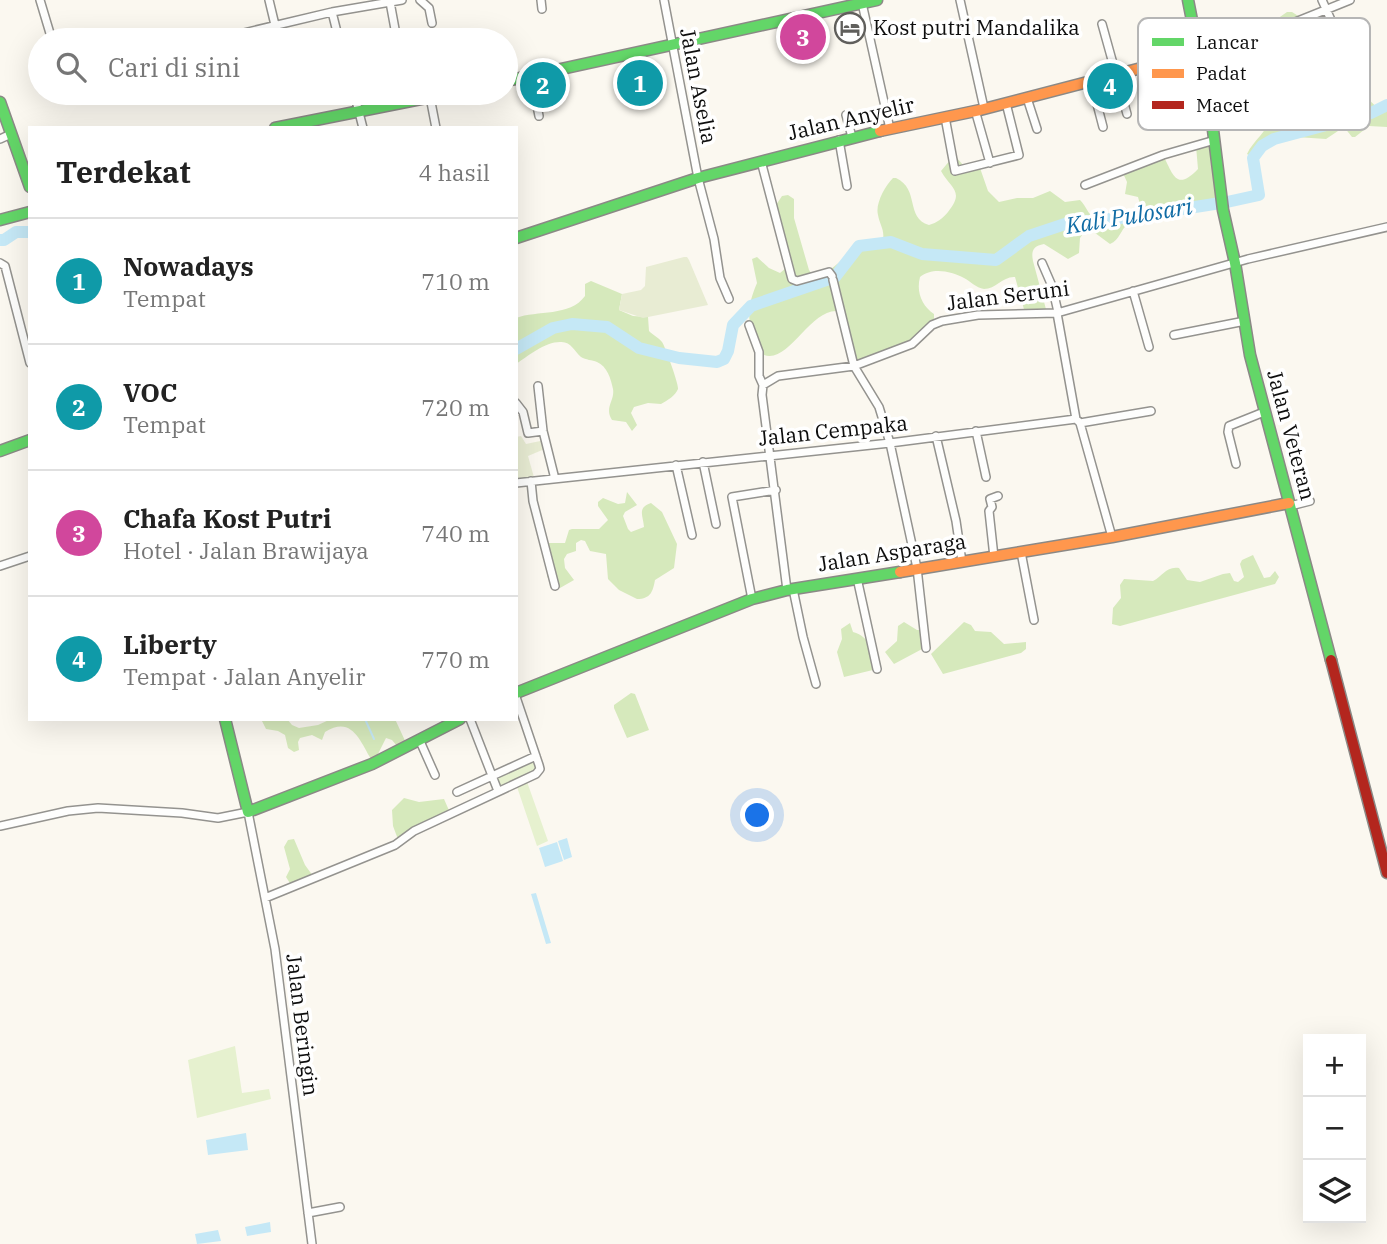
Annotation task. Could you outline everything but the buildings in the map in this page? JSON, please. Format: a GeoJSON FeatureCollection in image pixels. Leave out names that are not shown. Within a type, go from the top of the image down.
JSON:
{"type":"FeatureCollection","features":[{"type":"Feature","properties":{"kind":"street"},"geometry":{"type":"LineString","coordinates":[[40,0],[48,28]]}},
{"type":"Feature","properties":{"kind":"street"},"geometry":{"type":"LineString","coordinates":[[269,0],[275,25]]}},
{"type":"Feature","properties":{"kind":"street"},"geometry":{"type":"LineString","coordinates":[[263,28],[402,0]]}},
{"type":"Feature","properties":{"kind":"street"},"geometry":{"type":"LineString","coordinates":[[420,0],[429,8],[432,23]]}},
{"type":"Feature","properties":{"kind":"street"},"geometry":{"type":"LineString","coordinates":[[541,0],[542,9]]}},
{"type":"Feature","properties":{"kind":"street","name":"Jalan Aselia"},"geometry":{"type":"LineString","coordinates":[[664,0],[698,178],[714,239],[720,278],[729,299]]}},
{"type":"Feature","properties":{"kind":"street"},"geometry":{"type":"LineString","coordinates":[[518,78],[877,0]]}},
{"type":"Feature","properties":{"kind":"street"},"geometry":{"type":"LineString","coordinates":[[960,0],[990,163]]}},
{"type":"Feature","properties":{"kind":"street","name":"Jalan Veteran"},"geometry":{"type":"LineString","coordinates":[[1188,0],[1192,18]]}},
{"type":"Feature","properties":{"kind":"street"},"geometry":{"type":"LineString","coordinates":[[1322,0],[1329,18]]}},
{"type":"Feature","properties":{"kind":"street"},"geometry":{"type":"LineString","coordinates":[[1305,18],[1350,0]]}},
{"type":"Feature","properties":{"kind":"street"},"geometry":{"type":"LineString","coordinates":[[390,2],[395,28]]}},
{"type":"Feature","properties":{"kind":"street"},"geometry":{"type":"LineString","coordinates":[[862,3],[890,129]]}},
{"type":"Feature","properties":{"kind":"street"},"geometry":{"type":"LineString","coordinates":[[332,12],[337,28]]}},
{"type":"Feature","properties":{"kind":"street"},"geometry":{"type":"LineString","coordinates":[[1102,24],[1127,114]]}},
{"type":"Feature","properties":{"kind":"street","name":"Jalan Anyelir"},"geometry":{"type":"LineString","coordinates":[[518,237],[698,178],[839,140],[1006,103],[1138,69]]}},
{"type":"Feature","properties":{"kind":"street"},"geometry":{"type":"LineString","coordinates":[[531,75],[539,116]]}},
{"type":"Feature","properties":{"kind":"street"},"geometry":{"type":"LineString","coordinates":[[1091,81],[1103,127]]}},
{"type":"Feature","properties":{"kind":"street"},"geometry":{"type":"LineString","coordinates":[[1027,97],[1037,129]]}},
{"type":"Feature","properties":{"kind":"street"},"geometry":{"type":"LineString","coordinates":[[0,102],[28,181]]}},
{"type":"Feature","properties":{"kind":"street"},"geometry":{"type":"LineString","coordinates":[[945,117],[955,171],[1019,155],[1006,103]]}},
{"type":"Feature","properties":{"kind":"street"},"geometry":{"type":"LineString","coordinates":[[357,105],[362,126]]}},
{"type":"Feature","properties":{"kind":"street"},"geometry":{"type":"LineString","coordinates":[[284,126],[378,105]]}},
{"type":"Feature","properties":{"kind":"street"},"geometry":{"type":"LineString","coordinates":[[432,105],[436,126]]}},
{"type":"Feature","properties":{"kind":"street"},"geometry":{"type":"LineString","coordinates":[[846,115],[852,137]]}},
{"type":"Feature","properties":{"kind":"street","name":"Jalan Veteran"},"geometry":{"type":"LineString","coordinates":[[1213,130],[1222,204],[1264,412],[1387,873]]}},
{"type":"Feature","properties":{"kind":"street"},"geometry":{"type":"LineString","coordinates":[[0,139],[11,134]]}},
{"type":"Feature","properties":{"kind":"street"},"geometry":{"type":"LineString","coordinates":[[839,140],[848,186]]}},
{"type":"Feature","properties":{"kind":"street"},"geometry":{"type":"LineString","coordinates":[[1085,185],[1163,156],[1215,141]]}},
{"type":"Feature","properties":{"kind":"street"},"geometry":{"type":"LineString","coordinates":[[761,161],[792,279],[802,281],[829,272],[833,278],[854,366],[879,407],[890,443],[917,568],[926,648]]}},
{"type":"Feature","properties":{"kind":"street"},"geometry":{"type":"LineString","coordinates":[[0,220],[28,213]]}},
{"type":"Feature","properties":{"kind":"street","name":"Jalan Seruni"},"geometry":{"type":"LineString","coordinates":[[763,385],[778,376],[854,366],[912,344],[932,325],[942,321],[978,315],[1058,312],[1235,263],[1387,227]]}},
{"type":"Feature","properties":{"kind":"street"},"geometry":{"type":"LineString","coordinates":[[0,263],[5,266],[28,355]]}},
{"type":"Feature","properties":{"kind":"street"},"geometry":{"type":"LineString","coordinates":[[1042,263],[1052,286],[1058,312],[1078,421],[1112,537]]}},
{"type":"Feature","properties":{"kind":"street"},"geometry":{"type":"LineString","coordinates":[[1133,291],[1149,347]]}},
{"type":"Feature","properties":{"kind":"street"},"geometry":{"type":"LineString","coordinates":[[1174,335],[1245,321]]}},
{"type":"Feature","properties":{"kind":"street"},"geometry":{"type":"LineString","coordinates":[[749,325],[759,352],[759,376],[763,385],[762,395],[790,589],[816,684]]}},
{"type":"Feature","properties":{"kind":"street"},"geometry":{"type":"LineString","coordinates":[[538,386],[543,431],[555,479]]}},
{"type":"Feature","properties":{"kind":"street"},"geometry":{"type":"LineString","coordinates":[[518,406],[523,412],[528,433],[543,431]]}},
{"type":"Feature","properties":{"kind":"street","name":"Jalan Cempaka"},"geometry":{"type":"LineString","coordinates":[[518,483],[890,443],[1151,411]]}},
{"type":"Feature","properties":{"kind":"street"},"geometry":{"type":"LineString","coordinates":[[1236,464],[1228,428],[1231,424],[1264,412]]}},
{"type":"Feature","properties":{"kind":"street"},"geometry":{"type":"LineString","coordinates":[[976,431],[986,477]]}},
{"type":"Feature","properties":{"kind":"street"},"geometry":{"type":"LineString","coordinates":[[936,436],[956,521],[962,562]]}},
{"type":"Feature","properties":{"kind":"street"},"geometry":{"type":"LineString","coordinates":[[0,451],[28,441]]}},
{"type":"Feature","properties":{"kind":"street"},"geometry":{"type":"LineString","coordinates":[[703,462],[716,524]]}},
{"type":"Feature","properties":{"kind":"street"},"geometry":{"type":"LineString","coordinates":[[676,465],[692,535]]}},
{"type":"Feature","properties":{"kind":"street"},"geometry":{"type":"LineString","coordinates":[[531,481],[533,501],[555,586]]}},
{"type":"Feature","properties":{"kind":"street"},"geometry":{"type":"LineString","coordinates":[[752,599],[733,497],[776,491]]}},
{"type":"Feature","properties":{"kind":"street"},"geometry":{"type":"LineString","coordinates":[[994,557],[989,511],[992,507],[991,498],[998,496]]}},
{"type":"Feature","properties":{"kind":"street"},"geometry":{"type":"LineString","coordinates":[[1289,505],[1310,500]]}},
{"type":"Feature","properties":{"kind":"street","name":"Jalan Asparaga"},"geometry":{"type":"LineString","coordinates":[[518,694],[752,599],[790,589],[994,557],[1289,505]]}},
{"type":"Feature","properties":{"kind":"street"},"geometry":{"type":"LineString","coordinates":[[1021,552],[1034,620]]}},
{"type":"Feature","properties":{"kind":"street"},"geometry":{"type":"LineString","coordinates":[[0,566],[28,557]]}},
{"type":"Feature","properties":{"kind":"street"},"geometry":{"type":"LineString","coordinates":[[857,578],[877,669]]}},
{"type":"Feature","properties":{"kind":"street"},"geometry":{"type":"LineString","coordinates":[[265,898],[395,845],[414,831],[536,774],[540,769],[518,701]]}},
{"type":"Feature","properties":{"kind":"street"},"geometry":{"type":"LineString","coordinates":[[225,721],[248,812]]}},
{"type":"Feature","properties":{"kind":"street"},"geometry":{"type":"LineString","coordinates":[[0,826],[68,811],[98,808],[218,818],[248,812],[372,764],[456,721]]}},
{"type":"Feature","properties":{"kind":"street"},"geometry":{"type":"LineString","coordinates":[[471,721],[498,792]]}},
{"type":"Feature","properties":{"kind":"street"},"geometry":{"type":"LineString","coordinates":[[419,739],[435,775]]}},
{"type":"Feature","properties":{"kind":"street"},"geometry":{"type":"LineString","coordinates":[[457,792],[536,756]]}},
{"type":"Feature","properties":{"kind":"street","name":"Jalan Beringin"},"geometry":{"type":"LineString","coordinates":[[248,812],[275,949],[312,1244]]}},
{"type":"Feature","properties":{"kind":"street"},"geometry":{"type":"LineString","coordinates":[[308,1213],[340,1207]]}},
{"type":"Feature","properties":{"kind":"green space"},"geometry":{"type":"Polygon","coordinates":[[[1292,12],[1301,18],[1278,18],[1292,12]]]}},
{"type":"Feature","properties":{"kind":"green space"},"geometry":{"type":"Polygon","coordinates":[[[1370,101],[1379,110],[1387,105],[1387,127],[1370,126],[1370,101]]]}},
{"type":"Feature","properties":{"kind":"green space"},"geometry":{"type":"Polygon","coordinates":[[[1266,130],[1340,130],[1326,139],[1296,137],[1270,144],[1255,159],[1247,154],[1266,130]]]}},
{"type":"Feature","properties":{"kind":"green space"},"geometry":{"type":"Polygon","coordinates":[[[1346,130],[1364,130],[1355,137],[1346,130]]]}},
{"type":"Feature","properties":{"kind":"green space"},"geometry":{"type":"Polygon","coordinates":[[[1215,140],[1222,204],[1163,212],[1128,224],[1110,244],[1091,230],[1085,231],[1080,238],[1079,253],[1068,259],[1044,244],[1035,248],[1033,261],[1047,313],[1025,313],[1015,277],[984,289],[959,276],[936,271],[920,277],[921,298],[934,314],[934,320],[917,339],[854,366],[842,317],[836,311],[818,318],[777,354],[769,356],[758,349],[749,319],[757,283],[752,259],[757,257],[769,268],[780,273],[792,263],[776,205],[782,196],[788,195],[794,199],[794,218],[809,270],[812,274],[825,274],[859,246],[882,243],[883,232],[878,206],[884,190],[893,178],[908,189],[917,216],[929,225],[937,222],[953,205],[955,190],[941,171],[951,159],[957,158],[963,165],[980,168],[988,191],[999,202],[1033,198],[1050,191],[1065,202],[1080,200],[1094,218],[1105,221],[1119,219],[1141,208],[1138,197],[1125,194],[1127,182],[1122,171],[1163,155],[1176,178],[1185,179],[1198,169],[1196,146],[1215,140]]]}},
{"type":"Feature","properties":{"kind":"green space"},"geometry":{"type":"Polygon","coordinates":[[[684,257],[689,260],[708,305],[643,318],[619,310],[622,294],[641,290],[645,286],[646,267],[684,257]]]}},
{"type":"Feature","properties":{"kind":"green space"},"geometry":{"type":"Polygon","coordinates":[[[591,281],[622,294],[619,310],[633,316],[648,317],[649,331],[662,342],[669,358],[678,389],[661,404],[648,403],[634,407],[631,413],[637,425],[632,431],[626,422],[612,420],[609,408],[613,389],[606,370],[597,362],[581,357],[567,343],[548,344],[518,363],[518,318],[562,310],[579,303],[585,296],[585,284],[591,281]]]}},
{"type":"Feature","properties":{"kind":"green space"},"geometry":{"type":"Polygon","coordinates":[[[521,436],[526,444],[545,440],[547,448],[528,456],[535,481],[518,483],[518,437],[521,436]]]}},
{"type":"Feature","properties":{"kind":"green space"},"geometry":{"type":"Polygon","coordinates":[[[627,492],[637,505],[623,516],[631,532],[644,527],[642,512],[647,505],[651,503],[662,512],[677,544],[674,568],[655,580],[648,596],[637,599],[619,590],[608,579],[606,554],[590,551],[585,541],[581,540],[576,543],[576,551],[567,554],[564,559],[565,568],[574,580],[560,588],[552,586],[547,576],[547,543],[565,543],[569,530],[572,529],[599,529],[608,520],[598,502],[603,498],[618,504],[625,503],[627,492]]]}},
{"type":"Feature","properties":{"kind":"green space"},"geometry":{"type":"Polygon","coordinates":[[[1253,555],[1264,578],[1270,577],[1275,571],[1279,577],[1275,584],[1120,626],[1112,624],[1113,608],[1121,598],[1120,585],[1124,579],[1153,581],[1168,570],[1179,568],[1187,580],[1200,582],[1230,573],[1234,581],[1238,582],[1244,577],[1240,564],[1242,560],[1253,555]]]}},
{"type":"Feature","properties":{"kind":"green space"},"geometry":{"type":"Polygon","coordinates":[[[904,622],[917,630],[925,630],[924,648],[894,664],[885,652],[897,641],[898,626],[904,622]]]}},
{"type":"Feature","properties":{"kind":"green space"},"geometry":{"type":"Polygon","coordinates":[[[964,622],[971,625],[975,631],[991,632],[1004,644],[1026,642],[1026,649],[1021,653],[943,674],[931,654],[964,622]]]}},
{"type":"Feature","properties":{"kind":"green space"},"geometry":{"type":"Polygon","coordinates":[[[850,623],[853,632],[864,638],[870,646],[877,669],[844,677],[837,652],[842,639],[841,629],[850,623]]]}},
{"type":"Feature","properties":{"kind":"green space"},"geometry":{"type":"Polygon","coordinates":[[[631,693],[635,694],[649,730],[627,738],[614,705],[631,693]]]}},
{"type":"Feature","properties":{"kind":"green space"},"geometry":{"type":"Polygon","coordinates":[[[262,721],[289,721],[299,728],[327,721],[396,721],[407,745],[397,746],[386,738],[376,758],[371,759],[354,732],[342,727],[325,732],[322,740],[312,735],[300,738],[299,750],[294,752],[288,748],[285,735],[266,729],[262,721]]]}},
{"type":"Feature","properties":{"kind":"green space"},"geometry":{"type":"Polygon","coordinates":[[[536,756],[540,769],[526,779],[548,841],[537,846],[516,784],[498,791],[492,776],[536,756]]]}},
{"type":"Feature","properties":{"kind":"green space"},"geometry":{"type":"Polygon","coordinates":[[[404,798],[419,802],[444,799],[451,815],[399,842],[393,826],[392,810],[404,798]]]}},
{"type":"Feature","properties":{"kind":"green space"},"geometry":{"type":"Polygon","coordinates":[[[294,839],[313,876],[293,888],[286,877],[290,869],[284,847],[288,840],[294,839]]]}},
{"type":"Feature","properties":{"kind":"green space"},"geometry":{"type":"Polygon","coordinates":[[[235,1046],[242,1093],[269,1089],[271,1099],[197,1118],[188,1060],[235,1046]]]}},
{"type":"Feature","properties":{"kind":"water"},"geometry":{"type":"Polygon","coordinates":[[[567,838],[572,857],[564,860],[558,841],[567,838]]]}},
{"type":"Feature","properties":{"kind":"water"},"geometry":{"type":"Polygon","coordinates":[[[557,842],[563,861],[545,867],[539,848],[557,842]]]}},
{"type":"Feature","properties":{"kind":"water"},"geometry":{"type":"Polygon","coordinates":[[[536,893],[551,943],[546,944],[531,894],[536,893]]]}},
{"type":"Feature","properties":{"kind":"water"},"geometry":{"type":"Polygon","coordinates":[[[246,1133],[248,1150],[208,1155],[206,1140],[246,1133]]]}},
{"type":"Feature","properties":{"kind":"water"},"geometry":{"type":"Polygon","coordinates":[[[270,1222],[271,1232],[247,1236],[245,1227],[270,1222]]]}},
{"type":"Feature","properties":{"kind":"water"},"geometry":{"type":"Polygon","coordinates":[[[218,1230],[221,1241],[197,1244],[195,1234],[218,1230]]]}},
{"type":"Feature","properties":{"kind":"waterway","name":"Kali Pulosari"},"geometry":{"type":"LineString","coordinates":[[1370,113],[1387,105]]}},
{"type":"Feature","properties":{"kind":"waterway","name":"Kali Pulosari"},"geometry":{"type":"LineString","coordinates":[[518,348],[553,328],[572,324],[607,327],[639,348],[679,358],[717,362],[724,359],[728,351],[733,325],[751,306],[835,277],[859,246],[891,242],[922,254],[996,260],[1029,236],[1068,223],[1131,217],[1259,195],[1253,158],[1262,146],[1274,139],[1308,130]]}},
{"type":"Feature","properties":{"kind":"waterway","name":"Kali Pulosari"},"geometry":{"type":"LineString","coordinates":[[0,240],[16,232],[28,232]]}},
{"type":"Feature","properties":{"kind":"waterway"},"geometry":{"type":"LineString","coordinates":[[366,721],[374,739]]}},
{"type":"Feature","properties":{"kind":"traffic: fast"},"geometry":{"type":"LineString","coordinates":[[518,78],[877,0]]}},
{"type":"Feature","properties":{"kind":"traffic: fast"},"geometry":{"type":"LineString","coordinates":[[1188,0],[1192,18]]}},
{"type":"Feature","properties":{"kind":"traffic: fast"},"geometry":{"type":"LineString","coordinates":[[0,102],[28,181]]}},
{"type":"Feature","properties":{"kind":"traffic: fast"},"geometry":{"type":"LineString","coordinates":[[285,126],[391,105]]}},
{"type":"Feature","properties":{"kind":"traffic: fast"},"geometry":{"type":"LineString","coordinates":[[1213,130],[1223,210],[1250,355],[1331,660]]}},
{"type":"Feature","properties":{"kind":"traffic: fast"},"geometry":{"type":"LineString","coordinates":[[518,237],[698,178],[880,131]]}},
{"type":"Feature","properties":{"kind":"traffic: fast"},"geometry":{"type":"LineString","coordinates":[[0,220],[28,213]]}},
{"type":"Feature","properties":{"kind":"traffic: fast"},"geometry":{"type":"LineString","coordinates":[[0,451],[28,441]]}},
{"type":"Feature","properties":{"kind":"traffic: fast"},"geometry":{"type":"LineString","coordinates":[[518,692],[752,599],[787,590],[900,572]]}},
{"type":"Feature","properties":{"kind":"traffic: fast"},"geometry":{"type":"LineString","coordinates":[[225,721],[248,812],[372,764],[456,721]]}},
{"type":"Feature","properties":{"kind":"traffic: slow"},"geometry":{"type":"LineString","coordinates":[[880,131],[980,110],[1138,69]]}},
{"type":"Feature","properties":{"kind":"traffic: slow"},"geometry":{"type":"LineString","coordinates":[[900,572],[1112,537],[1289,503]]}},
{"type":"Feature","properties":{"kind":"traffic: jam"},"geometry":{"type":"LineString","coordinates":[[1331,660],[1387,873]]}},
{"type":"Feature","properties":{"kind":"place","name":"Kost putri Mandalika"},"geometry":{"type":"Point","coordinates":[850,28]}},
{"type":"Feature","properties":{"kind":"place","name":"Chafa Kost Putri"},"geometry":{"type":"Point","coordinates":[803,37]}},
{"type":"Feature","properties":{"kind":"place","name":"Nowadays"},"geometry":{"type":"Point","coordinates":[640,83]}},
{"type":"Feature","properties":{"kind":"place","name":"VOC"},"geometry":{"type":"Point","coordinates":[543,85]}},
{"type":"Feature","properties":{"kind":"place","name":"Liberty"},"geometry":{"type":"Point","coordinates":[1110,86]}}]}
